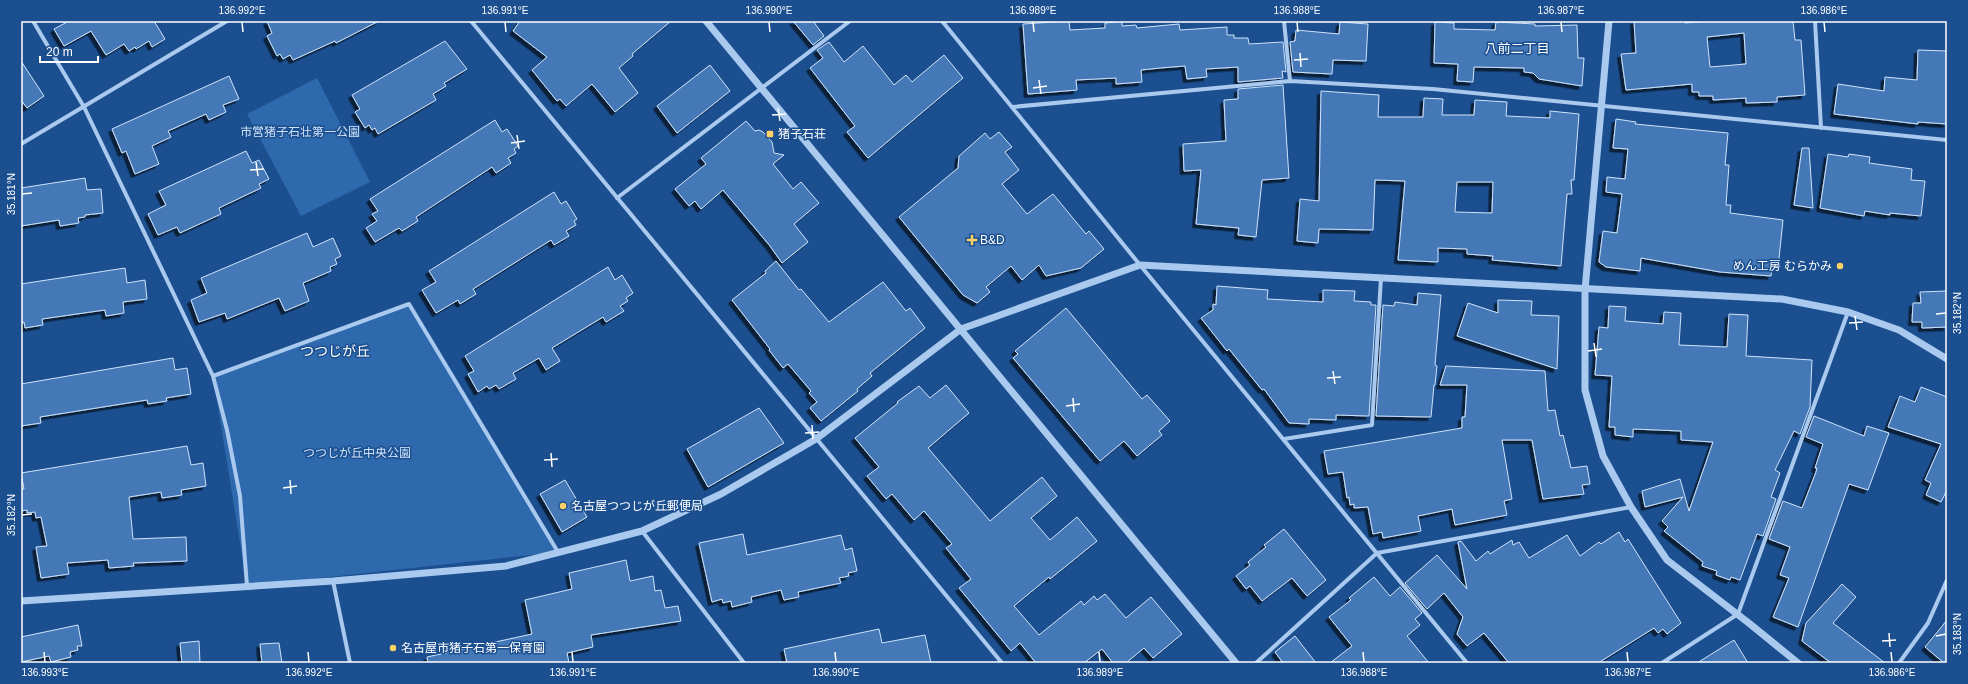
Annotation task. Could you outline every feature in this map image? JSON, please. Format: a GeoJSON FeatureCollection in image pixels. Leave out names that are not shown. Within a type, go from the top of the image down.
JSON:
{"type":"FeatureCollection","features":[{"type":"Feature","properties":{"kind":"street"},"geometry":{"type":"LineString","coordinates":[[33,21],[84,107],[213,376],[227,430],[240,496],[247,586]]}},
{"type":"Feature","properties":{"kind":"street"},"geometry":{"type":"LineString","coordinates":[[21,144],[227,21]]}},
{"type":"Feature","properties":{"kind":"street"},"geometry":{"type":"LineString","coordinates":[[471,21],[1002,663]]}},
{"type":"Feature","properties":{"kind":"street"},"geometry":{"type":"LineString","coordinates":[[706,21],[1236,663]]}},
{"type":"Feature","properties":{"kind":"street"},"geometry":{"type":"LineString","coordinates":[[617,198],[850,21]]}},
{"type":"Feature","properties":{"kind":"street"},"geometry":{"type":"LineString","coordinates":[[942,21],[1467,663]]}},
{"type":"Feature","properties":{"kind":"street"},"geometry":{"type":"LineString","coordinates":[[1284,21],[1290,81]]}},
{"type":"Feature","properties":{"kind":"street"},"geometry":{"type":"LineString","coordinates":[[1610,21],[1585,290],[1585,390],[1603,456],[1631,507],[1667,560],[1738,614],[1798,663]]}},
{"type":"Feature","properties":{"kind":"street"},"geometry":{"type":"LineString","coordinates":[[1815,21],[1821,128]]}},
{"type":"Feature","properties":{"kind":"street"},"geometry":{"type":"LineString","coordinates":[[1012,107],[1290,81],[1433,88],[1947,140]]}},
{"type":"Feature","properties":{"kind":"street"},"geometry":{"type":"LineString","coordinates":[[21,601],[333,581],[506,566],[642,530],[721,494],[816,439],[961,329],[1140,265],[1585,290],[1782,299],[1848,312],[1899,330],[1947,359]]}},
{"type":"Feature","properties":{"kind":"street"},"geometry":{"type":"LineString","coordinates":[[1284,439],[1372,425],[1381,278]]}},
{"type":"Feature","properties":{"kind":"street"},"geometry":{"type":"LineString","coordinates":[[213,376],[409,304],[558,552]]}},
{"type":"Feature","properties":{"kind":"street"},"geometry":{"type":"LineString","coordinates":[[1662,663],[1738,614],[1848,312]]}},
{"type":"Feature","properties":{"kind":"street"},"geometry":{"type":"LineString","coordinates":[[1256,663],[1377,553],[1631,507]]}},
{"type":"Feature","properties":{"kind":"street"},"geometry":{"type":"LineString","coordinates":[[642,530],[744,663]]}},
{"type":"Feature","properties":{"kind":"street"},"geometry":{"type":"LineString","coordinates":[[1899,663],[1928,622],[1947,580]]}},
{"type":"Feature","properties":{"kind":"street"},"geometry":{"type":"LineString","coordinates":[[333,581],[350,663]]}},
{"type":"Feature","properties":{"kind":"green space","name":"市営猪子石壮第一公園"},"geometry":{"type":"Polygon","coordinates":[[[317,78],[370,182],[301,216],[247,114],[317,78]]]}},
{"type":"Feature","properties":{"kind":"green space","name":"つつじが丘中央公園"},"geometry":{"type":"Polygon","coordinates":[[[409,304],[558,552],[247,586],[213,376],[409,304]]]}},
{"type":"Feature","properties":{"kind":"building"},"geometry":{"type":"Polygon","coordinates":[[[69,21],[154,21],[165,39],[152,47],[149,41],[136,49],[135,47],[129,51],[124,44],[106,55],[91,31],[64,46],[54,29],[69,21]]]}},
{"type":"Feature","properties":{"kind":"building"},"geometry":{"type":"Polygon","coordinates":[[[267,21],[379,21],[336,43],[335,41],[293,60],[290,55],[283,59],[280,54],[277,56],[267,36],[272,33],[267,21]]]}},
{"type":"Feature","properties":{"kind":"building"},"geometry":{"type":"Polygon","coordinates":[[[520,21],[671,21],[632,54],[633,56],[619,68],[638,93],[615,112],[592,84],[566,106],[560,99],[557,101],[532,70],[547,57],[513,31],[520,21]]]}},
{"type":"Feature","properties":{"kind":"building"},"geometry":{"type":"Polygon","coordinates":[[[793,21],[813,21],[824,36],[813,45],[793,21]]]}},
{"type":"Feature","properties":{"kind":"building"},"geometry":{"type":"Polygon","coordinates":[[[1069,21],[1070,30],[1105,28],[1105,23],[1122,21],[1122,26],[1136,25],[1137,28],[1179,24],[1180,30],[1227,27],[1227,35],[1234,35],[1234,38],[1248,38],[1249,44],[1283,42],[1286,72],[1282,71],[1283,78],[1238,82],[1238,67],[1206,69],[1207,77],[1187,79],[1185,66],[1160,68],[1141,70],[1142,82],[1116,84],[1116,78],[1076,80],[1077,90],[1028,94],[1023,24],[1069,21]]]}},
{"type":"Feature","properties":{"kind":"building"},"geometry":{"type":"Polygon","coordinates":[[[1634,21],[1685,21],[1685,23],[1708,21],[1793,21],[1795,40],[1801,40],[1805,95],[1777,97],[1777,102],[1746,103],[1746,98],[1713,100],[1713,96],[1699,96],[1699,92],[1692,92],[1692,84],[1626,90],[1621,54],[1636,53],[1634,21]],[[1744,33],[1707,37],[1710,67],[1746,64],[1744,33]]]}},
{"type":"Feature","properties":{"kind":"building"},"geometry":{"type":"Polygon","coordinates":[[[1340,22],[1368,24],[1366,61],[1333,60],[1332,74],[1293,72],[1290,42],[1295,41],[1296,30],[1339,34],[1340,22]]]}},
{"type":"Feature","properties":{"kind":"building"},"geometry":{"type":"Polygon","coordinates":[[[1435,22],[1454,23],[1454,29],[1495,30],[1496,22],[1535,24],[1535,26],[1577,25],[1578,58],[1584,58],[1582,86],[1539,79],[1533,73],[1524,72],[1524,68],[1474,67],[1473,82],[1457,81],[1458,64],[1434,63],[1435,22]]]}},
{"type":"Feature","properties":{"kind":"building"},"geometry":{"type":"Polygon","coordinates":[[[445,41],[467,69],[444,83],[446,86],[433,94],[436,100],[378,134],[375,128],[372,130],[369,125],[365,128],[355,112],[360,109],[352,95],[445,41]]]}},
{"type":"Feature","properties":{"kind":"building"},"geometry":{"type":"Polygon","coordinates":[[[829,42],[844,62],[863,46],[894,85],[906,75],[912,82],[944,55],[963,78],[868,158],[847,132],[855,126],[810,68],[823,58],[817,50],[829,42]]]}},
{"type":"Feature","properties":{"kind":"building"},"geometry":{"type":"Polygon","coordinates":[[[1918,50],[1947,51],[1947,124],[1918,122],[1918,124],[1834,114],[1838,84],[1884,91],[1885,77],[1917,80],[1918,50]]]}},
{"type":"Feature","properties":{"kind":"building"},"geometry":{"type":"Polygon","coordinates":[[[21,61],[44,96],[27,108],[21,100],[21,61]]]}},
{"type":"Feature","properties":{"kind":"building"},"geometry":{"type":"Polygon","coordinates":[[[710,65],[730,91],[677,133],[657,106],[710,65]]]}},
{"type":"Feature","properties":{"kind":"building"},"geometry":{"type":"Polygon","coordinates":[[[229,76],[239,99],[223,105],[226,112],[209,120],[206,114],[168,131],[171,137],[152,146],[159,164],[135,174],[126,151],[122,153],[112,129],[229,76]]]}},
{"type":"Feature","properties":{"kind":"building"},"geometry":{"type":"Polygon","coordinates":[[[1283,85],[1289,178],[1262,180],[1256,237],[1238,235],[1239,228],[1196,224],[1201,170],[1184,171],[1183,144],[1226,141],[1224,100],[1238,99],[1238,89],[1283,85]]]}},
{"type":"Feature","properties":{"kind":"building"},"geometry":{"type":"Polygon","coordinates":[[[1321,91],[1379,95],[1378,117],[1423,117],[1424,98],[1443,99],[1442,115],[1474,115],[1475,100],[1507,102],[1506,116],[1550,118],[1550,111],[1579,114],[1574,180],[1571,180],[1572,194],[1567,194],[1561,266],[1492,260],[1493,256],[1467,254],[1467,249],[1438,248],[1438,262],[1398,260],[1405,181],[1375,180],[1373,230],[1319,229],[1318,243],[1297,241],[1300,199],[1319,201],[1321,91]],[[1457,182],[1455,212],[1492,213],[1493,182],[1457,182]]]}},
{"type":"Feature","properties":{"kind":"building"},"geometry":{"type":"Polygon","coordinates":[[[1616,119],[1636,122],[1635,124],[1728,133],[1725,165],[1729,165],[1726,205],[1731,205],[1730,213],[1783,220],[1778,268],[1772,267],[1771,276],[1720,272],[1641,258],[1640,271],[1606,267],[1599,262],[1603,231],[1617,233],[1622,194],[1606,192],[1607,177],[1625,179],[1628,149],[1613,148],[1616,119]]]}},
{"type":"Feature","properties":{"kind":"building"},"geometry":{"type":"Polygon","coordinates":[[[495,120],[502,132],[507,129],[518,146],[514,149],[516,153],[508,158],[511,163],[496,173],[492,167],[416,217],[418,221],[402,231],[399,228],[375,242],[366,228],[377,221],[372,214],[378,211],[370,199],[495,120]]]}},
{"type":"Feature","properties":{"kind":"building"},"geometry":{"type":"Polygon","coordinates":[[[746,121],[755,131],[759,130],[763,132],[772,142],[774,153],[784,155],[773,164],[793,189],[801,182],[819,203],[794,224],[808,242],[782,263],[770,246],[723,190],[701,209],[695,201],[689,206],[675,189],[706,164],[701,158],[746,121]]]}},
{"type":"Feature","properties":{"kind":"building"},"geometry":{"type":"Polygon","coordinates":[[[999,132],[1012,147],[1005,152],[1019,170],[1002,184],[1027,214],[1053,194],[1086,234],[1089,231],[1104,249],[1081,268],[1046,276],[1039,265],[1022,280],[1011,266],[986,287],[990,292],[977,303],[963,295],[899,217],[958,168],[959,156],[985,133],[990,139],[999,132]]]}},
{"type":"Feature","properties":{"kind":"building"},"geometry":{"type":"Polygon","coordinates":[[[1802,148],[1809,148],[1813,208],[1794,205],[1802,148]]]}},
{"type":"Feature","properties":{"kind":"building"},"geometry":{"type":"Polygon","coordinates":[[[246,151],[252,163],[259,160],[269,179],[259,184],[261,188],[219,208],[221,214],[180,233],[177,227],[158,235],[148,214],[166,205],[159,191],[246,151]]]}},
{"type":"Feature","properties":{"kind":"building"},"geometry":{"type":"Polygon","coordinates":[[[1828,154],[1848,157],[1849,154],[1870,157],[1869,163],[1912,169],[1911,180],[1925,181],[1921,216],[1890,213],[1890,215],[1865,211],[1864,216],[1820,208],[1828,154]]]}},
{"type":"Feature","properties":{"kind":"building"},"geometry":{"type":"Polygon","coordinates":[[[85,178],[87,190],[101,189],[103,213],[85,215],[85,217],[78,218],[79,223],[60,226],[59,220],[21,226],[21,188],[85,178]]]}},
{"type":"Feature","properties":{"kind":"building"},"geometry":{"type":"Polygon","coordinates":[[[554,192],[561,204],[566,201],[577,219],[574,221],[576,225],[566,231],[569,236],[554,245],[551,240],[473,289],[476,294],[460,304],[458,300],[436,313],[422,290],[436,282],[429,271],[554,192]]]}},
{"type":"Feature","properties":{"kind":"building"},"geometry":{"type":"Polygon","coordinates":[[[307,233],[313,247],[333,238],[341,256],[335,259],[337,264],[330,267],[331,271],[303,283],[309,301],[285,311],[279,298],[227,319],[225,313],[199,322],[191,300],[207,293],[201,278],[307,233]]]}},
{"type":"Feature","properties":{"kind":"building"},"geometry":{"type":"Polygon","coordinates":[[[776,261],[799,290],[801,289],[829,322],[883,282],[906,311],[910,308],[925,328],[870,373],[872,376],[857,389],[858,391],[821,421],[810,408],[817,402],[809,393],[811,391],[788,364],[783,368],[732,300],[766,273],[765,271],[776,261]]]}},
{"type":"Feature","properties":{"kind":"building"},"geometry":{"type":"Polygon","coordinates":[[[608,267],[615,280],[622,275],[633,293],[626,298],[628,301],[620,306],[624,311],[606,322],[603,317],[552,348],[560,361],[546,370],[539,358],[513,373],[516,379],[499,389],[496,385],[489,389],[487,386],[478,392],[468,374],[474,371],[465,356],[608,267]]]}},
{"type":"Feature","properties":{"kind":"building"},"geometry":{"type":"Polygon","coordinates":[[[125,268],[127,283],[145,280],[147,299],[123,302],[124,313],[106,316],[105,310],[42,319],[43,325],[25,328],[24,322],[21,323],[21,284],[125,268]]]}},
{"type":"Feature","properties":{"kind":"building"},"geometry":{"type":"Polygon","coordinates":[[[1217,286],[1268,290],[1267,299],[1323,302],[1323,290],[1355,291],[1354,301],[1371,302],[1371,305],[1376,305],[1369,416],[1336,415],[1336,420],[1309,419],[1309,424],[1289,423],[1264,389],[1262,390],[1229,349],[1227,351],[1201,318],[1213,310],[1213,304],[1216,305],[1217,286]]]}},
{"type":"Feature","properties":{"kind":"building"},"geometry":{"type":"Polygon","coordinates":[[[1947,291],[1947,327],[1922,328],[1922,322],[1912,322],[1913,303],[1921,303],[1920,292],[1947,291]]]}},
{"type":"Feature","properties":{"kind":"building"},"geometry":{"type":"Polygon","coordinates":[[[1418,293],[1441,295],[1435,365],[1437,366],[1431,417],[1376,416],[1383,305],[1394,306],[1395,302],[1417,305],[1418,293]]]}},
{"type":"Feature","properties":{"kind":"building"},"geometry":{"type":"Polygon","coordinates":[[[1498,300],[1532,301],[1531,315],[1559,316],[1557,369],[1457,336],[1468,303],[1498,313],[1498,300]]]}},
{"type":"Feature","properties":{"kind":"building"},"geometry":{"type":"Polygon","coordinates":[[[1609,306],[1626,307],[1625,321],[1663,324],[1664,312],[1681,313],[1679,345],[1727,347],[1729,314],[1748,315],[1746,356],[1812,360],[1810,407],[1800,434],[1794,431],[1775,470],[1780,473],[1771,497],[1776,499],[1763,536],[1757,534],[1740,580],[1731,577],[1730,580],[1716,575],[1717,571],[1702,566],[1703,562],[1664,531],[1668,527],[1662,521],[1683,497],[1645,507],[1642,491],[1680,479],[1689,511],[1713,442],[1681,440],[1681,431],[1633,429],[1633,437],[1615,435],[1615,427],[1609,427],[1612,376],[1595,375],[1599,327],[1608,328],[1609,306]]]}},
{"type":"Feature","properties":{"kind":"building"},"geometry":{"type":"Polygon","coordinates":[[[1066,308],[1142,399],[1147,395],[1170,421],[1159,431],[1162,435],[1137,456],[1124,441],[1100,461],[1013,358],[1018,354],[1015,351],[1066,308]]]}},
{"type":"Feature","properties":{"kind":"building"},"geometry":{"type":"Polygon","coordinates":[[[173,358],[175,370],[187,368],[191,394],[166,398],[167,401],[148,404],[147,400],[40,417],[41,423],[21,426],[21,384],[173,358]]]}},
{"type":"Feature","properties":{"kind":"building"},"geometry":{"type":"Polygon","coordinates":[[[1446,366],[1545,371],[1548,411],[1555,410],[1560,436],[1563,435],[1571,468],[1587,466],[1590,484],[1582,485],[1584,494],[1543,499],[1532,440],[1502,440],[1512,499],[1504,501],[1507,515],[1455,525],[1452,509],[1418,516],[1421,531],[1383,538],[1382,532],[1373,534],[1368,507],[1354,508],[1354,504],[1350,505],[1349,497],[1347,498],[1343,472],[1328,474],[1324,451],[1462,428],[1462,417],[1465,417],[1467,385],[1440,385],[1446,366]]]}},
{"type":"Feature","properties":{"kind":"building"},"geometry":{"type":"Polygon","coordinates":[[[946,385],[969,413],[928,448],[990,521],[1042,477],[1057,496],[1031,518],[1050,540],[1077,517],[1097,541],[1050,579],[1049,577],[1014,606],[1039,635],[1081,601],[1084,605],[1094,596],[1097,600],[1105,594],[1126,618],[1151,597],[1182,634],[1153,658],[1144,648],[1126,663],[1113,663],[1102,649],[1084,663],[1036,663],[1020,643],[1011,651],[959,588],[971,579],[946,548],[952,544],[924,511],[914,520],[892,494],[886,499],[867,476],[879,467],[855,438],[898,403],[897,402],[919,386],[930,398],[946,385]]]}},
{"type":"Feature","properties":{"kind":"building"},"geometry":{"type":"Polygon","coordinates":[[[1921,387],[1947,397],[1947,490],[1941,502],[1926,495],[1931,483],[1925,480],[1941,444],[1888,427],[1900,396],[1915,402],[1921,387]]]}},
{"type":"Feature","properties":{"kind":"building"},"geometry":{"type":"Polygon","coordinates":[[[759,408],[784,443],[708,487],[687,449],[759,408]]]}},
{"type":"Feature","properties":{"kind":"building"},"geometry":{"type":"Polygon","coordinates":[[[1814,416],[1864,436],[1867,426],[1889,433],[1868,490],[1849,484],[1798,627],[1773,617],[1789,578],[1780,575],[1790,547],[1769,539],[1783,501],[1802,508],[1816,472],[1817,468],[1815,468],[1823,444],[1806,437],[1814,416]]]}},
{"type":"Feature","properties":{"kind":"building"},"geometry":{"type":"Polygon","coordinates":[[[187,446],[191,465],[203,463],[206,486],[181,490],[182,495],[162,498],[161,492],[129,497],[133,539],[186,537],[187,561],[133,563],[134,566],[109,568],[108,560],[67,563],[69,574],[41,578],[36,547],[47,546],[41,517],[36,518],[35,512],[27,513],[27,510],[21,511],[21,489],[24,489],[21,473],[187,446]]]}},
{"type":"Feature","properties":{"kind":"building"},"geometry":{"type":"Polygon","coordinates":[[[565,480],[587,517],[562,532],[540,494],[565,480]]]}},
{"type":"Feature","properties":{"kind":"building"},"geometry":{"type":"Polygon","coordinates":[[[1284,529],[1326,580],[1307,596],[1292,578],[1262,601],[1250,586],[1246,589],[1236,576],[1250,565],[1248,562],[1266,547],[1264,545],[1284,529]]]}},
{"type":"Feature","properties":{"kind":"building"},"geometry":{"type":"Polygon","coordinates":[[[1619,532],[1625,542],[1628,539],[1681,623],[1667,634],[1663,629],[1658,633],[1654,628],[1598,663],[1509,663],[1484,633],[1467,646],[1457,634],[1463,617],[1444,593],[1427,609],[1405,583],[1437,555],[1467,589],[1458,542],[1461,541],[1476,561],[1488,551],[1490,554],[1512,540],[1513,545],[1519,542],[1529,558],[1567,535],[1580,556],[1599,542],[1601,544],[1619,532]]]}},
{"type":"Feature","properties":{"kind":"building"},"geometry":{"type":"Polygon","coordinates":[[[743,534],[747,555],[841,535],[845,550],[852,548],[857,571],[848,573],[849,576],[839,578],[841,583],[798,592],[799,597],[784,600],[781,590],[751,597],[752,602],[732,607],[731,601],[723,603],[722,599],[712,602],[699,543],[743,534]]]}},
{"type":"Feature","properties":{"kind":"building"},"geometry":{"type":"Polygon","coordinates":[[[626,560],[630,581],[653,576],[655,591],[661,590],[665,608],[678,606],[681,621],[591,635],[593,647],[567,653],[569,663],[428,663],[427,657],[532,634],[525,600],[572,589],[569,573],[626,560]]]}},
{"type":"Feature","properties":{"kind":"building"},"geometry":{"type":"Polygon","coordinates":[[[1374,577],[1390,596],[1400,587],[1422,613],[1415,619],[1420,625],[1407,636],[1429,663],[1330,663],[1352,646],[1329,617],[1351,600],[1349,598],[1374,577]]]}},
{"type":"Feature","properties":{"kind":"building"},"geometry":{"type":"Polygon","coordinates":[[[1842,584],[1856,597],[1833,623],[1885,663],[1831,663],[1802,641],[1806,623],[1842,584]]]}},
{"type":"Feature","properties":{"kind":"building"},"geometry":{"type":"Polygon","coordinates":[[[1947,620],[1947,663],[1944,663],[1925,647],[1947,620]]]}},
{"type":"Feature","properties":{"kind":"building"},"geometry":{"type":"Polygon","coordinates":[[[78,625],[82,646],[77,646],[78,650],[70,652],[71,657],[51,662],[49,656],[21,662],[21,637],[78,625]]]}},
{"type":"Feature","properties":{"kind":"building"},"geometry":{"type":"Polygon","coordinates":[[[879,629],[882,643],[925,635],[931,663],[787,663],[784,649],[879,629]]]}},
{"type":"Feature","properties":{"kind":"building"},"geometry":{"type":"Polygon","coordinates":[[[1295,636],[1316,663],[1283,663],[1275,652],[1295,636]]]}},
{"type":"Feature","properties":{"kind":"building"},"geometry":{"type":"Polygon","coordinates":[[[1734,640],[1748,663],[1697,663],[1734,640]]]}},
{"type":"Feature","properties":{"kind":"building"},"geometry":{"type":"Polygon","coordinates":[[[199,641],[200,663],[182,663],[180,643],[199,641]]]}},
{"type":"Feature","properties":{"kind":"building"},"geometry":{"type":"Polygon","coordinates":[[[279,643],[282,663],[262,663],[260,644],[279,643]]]}},
{"type":"Feature","properties":{"kind":"place","name":"猪子石荘"},"geometry":{"type":"Point","coordinates":[770,134]}},
{"type":"Feature","properties":{"kind":"place","name":"B&D"},"geometry":{"type":"Point","coordinates":[972,240]}},
{"type":"Feature","properties":{"kind":"place","name":"めん工房 むらかみ"},"geometry":{"type":"Point","coordinates":[1840,266]}},
{"type":"Feature","properties":{"kind":"place","name":"名古屋つつじが丘郵便局"},"geometry":{"type":"Point","coordinates":[563,506]}},
{"type":"Feature","properties":{"kind":"place","name":"名古屋市猪子石第一保育園"},"geometry":{"type":"Point","coordinates":[393,648]}},
{"type":"Feature","properties":{"kind":"district","name":"八前二丁目"},"geometry":{"type":"Point","coordinates":[1517,48]}},
{"type":"Feature","properties":{"kind":"district","name":"つつじが丘"},"geometry":{"type":"Point","coordinates":[335,351]}}]}
